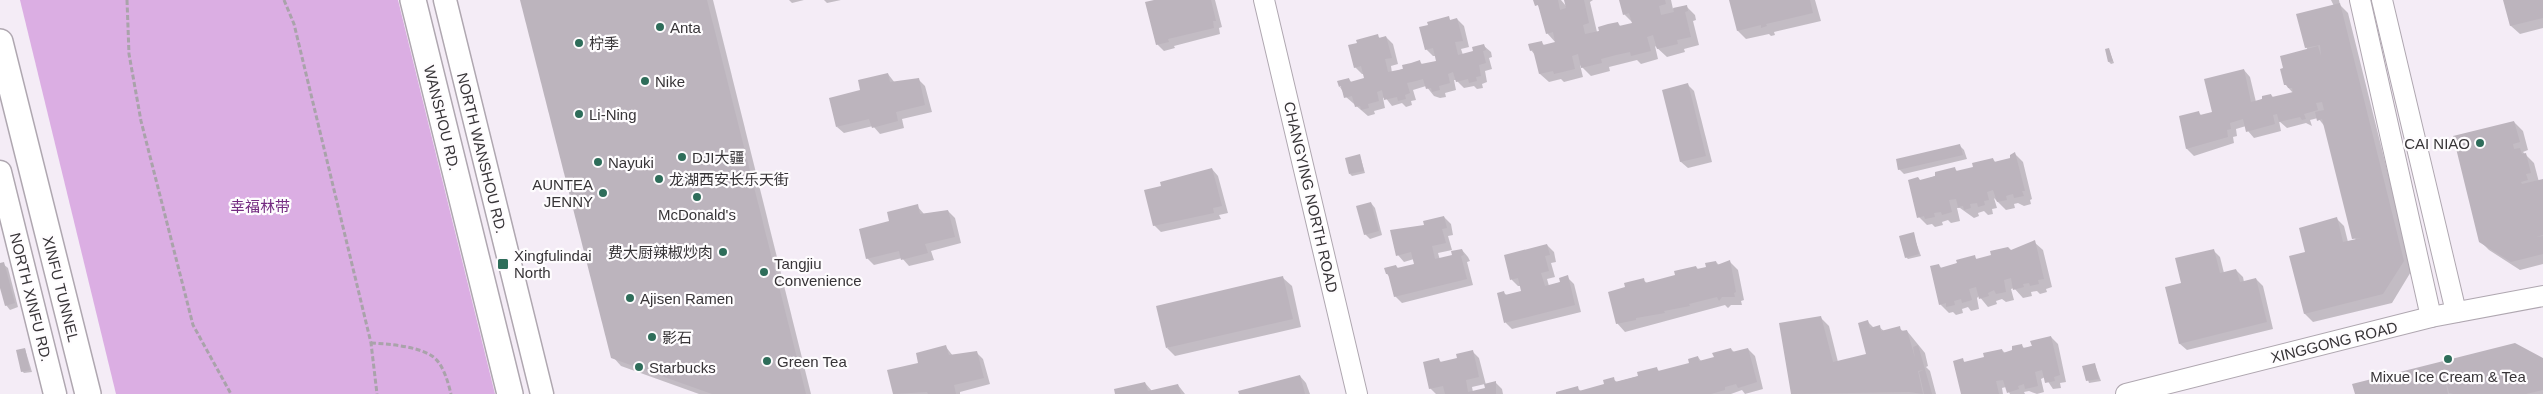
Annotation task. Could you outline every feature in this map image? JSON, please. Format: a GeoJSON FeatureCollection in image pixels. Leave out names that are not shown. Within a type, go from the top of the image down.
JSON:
{"type":"FeatureCollection","features":[{"type":"Feature","properties":{"kind":"main road","name":"WANSHOU RD."},"geometry":{"type":"LineString","coordinates":[[414,0],[510,394]]}},
{"type":"Feature","properties":{"kind":"main road","name":"NORTH WANSHOU RD."},"geometry":{"type":"LineString","coordinates":[[445,0],[542,394]]}},
{"type":"Feature","properties":{"kind":"main road","name":"XINFU TUNNEL"},"geometry":{"type":"LineString","coordinates":[[0,42],[88,394]]}},
{"type":"Feature","properties":{"kind":"main road","name":"NORTH XINFU RD."},"geometry":{"type":"LineString","coordinates":[[0,172],[55,394]]}},
{"type":"Feature","properties":{"kind":"street","name":"CHANGYING NORTH ROAD"},"geometry":{"type":"LineString","coordinates":[[1264,0],[1357,394]]}},
{"type":"Feature","properties":{"kind":"street"},"geometry":{"type":"LineString","coordinates":[[2360,0],[2431,317]]}},
{"type":"Feature","properties":{"kind":"street"},"geometry":{"type":"LineString","coordinates":[[2382,0],[2456,312]]}},
{"type":"Feature","properties":{"kind":"street","name":"XINGGONG ROAD"},"geometry":{"type":"LineString","coordinates":[[2126,394],[2431,317],[2543,296]]}},
{"type":"Feature","properties":{"kind":"path"},"geometry":{"type":"LineString","coordinates":[[127,0],[129,54],[141,120],[193,324],[231,394]]}},
{"type":"Feature","properties":{"kind":"path"},"geometry":{"type":"LineString","coordinates":[[284,0],[294,24],[371,343],[378,394]]}},
{"type":"Feature","properties":{"kind":"path"},"geometry":{"type":"LineString","coordinates":[[371,343],[397,345],[433,356],[446,377],[450,394]]}},
{"type":"Feature","properties":{"kind":"green space","name":"幸福林带"},"geometry":{"type":"Polygon","coordinates":[[[20,0],[398,0],[495,394],[116,394],[20,0]]]}},
{"type":"Feature","properties":{"kind":"building","name":"龙湖西安长乐天街"},"geometry":{"type":"Polygon","coordinates":[[[520,0],[707,0],[806,394],[712,394],[611,358],[520,0]]]}},
{"type":"Feature","properties":{"kind":"building"},"geometry":{"type":"Polygon","coordinates":[[[1154,0],[1211,0],[1216,21],[1213,21],[1214,28],[1168,39],[1169,42],[1156,45],[1145,2],[1154,0]]]}},
{"type":"Feature","properties":{"kind":"building"},"geometry":{"type":"Polygon","coordinates":[[[1533,0],[1558,0],[1560,10],[1566,8],[1564,0],[1584,0],[1589,23],[1583,25],[1585,34],[1599,31],[1598,27],[1608,24],[1618,22],[1619,26],[1632,23],[1629,13],[1623,15],[1619,0],[1665,0],[1666,4],[1659,6],[1661,15],[1674,12],[1673,8],[1687,5],[1688,11],[1685,12],[1691,37],[1677,40],[1678,44],[1657,49],[1653,35],[1647,37],[1651,51],[1631,56],[1630,52],[1616,55],[1601,59],[1602,63],[1581,68],[1578,54],[1572,56],[1575,69],[1554,74],[1553,71],[1539,74],[1533,50],[1530,51],[1528,44],[1542,41],[1543,45],[1555,42],[1553,32],[1546,34],[1538,5],[1535,6],[1533,0]]]}},
{"type":"Feature","properties":{"kind":"building"},"geometry":{"type":"Polygon","coordinates":[[[1729,0],[1810,0],[1813,13],[1766,24],[1767,26],[1761,28],[1761,25],[1737,31],[1729,0]]]}},
{"type":"Feature","properties":{"kind":"building"},"geometry":{"type":"Polygon","coordinates":[[[2503,0],[2543,0],[2543,18],[2510,26],[2503,0]]]}},
{"type":"Feature","properties":{"kind":"building"},"geometry":{"type":"Polygon","coordinates":[[[2340,3],[2404,261],[2383,294],[2304,314],[2289,256],[2305,252],[2299,228],[2337,217],[2343,242],[2361,238],[2352,239],[2322,119],[2317,121],[2315,112],[2324,110],[2322,102],[2316,103],[2318,110],[2304,114],[2306,119],[2302,120],[2300,117],[2279,122],[2277,114],[2273,115],[2275,124],[2246,132],[2243,119],[2230,123],[2231,129],[2227,130],[2228,137],[2186,149],[2179,116],[2199,111],[2200,115],[2212,112],[2204,79],[2244,69],[2251,102],[2262,99],[2262,96],[2271,94],[2272,97],[2293,92],[2292,88],[2284,85],[2280,69],[2283,68],[2280,56],[2318,46],[2321,56],[2320,45],[2305,48],[2296,14],[2340,3]]]}},
{"type":"Feature","properties":{"kind":"building"},"geometry":{"type":"Polygon","coordinates":[[[1449,16],[1450,20],[1457,18],[1463,41],[1455,42],[1458,55],[1473,51],[1472,47],[1484,44],[1486,50],[1483,51],[1486,63],[1479,65],[1481,76],[1476,77],[1477,81],[1469,83],[1468,79],[1456,82],[1453,72],[1448,74],[1450,83],[1439,86],[1440,90],[1432,92],[1431,88],[1426,89],[1423,79],[1407,83],[1410,93],[1405,95],[1406,99],[1398,101],[1397,97],[1384,100],[1382,90],[1377,92],[1379,101],[1368,104],[1369,108],[1361,110],[1360,106],[1355,107],[1352,96],[1344,98],[1341,86],[1339,87],[1337,81],[1349,78],[1350,82],[1364,78],[1361,66],[1354,68],[1348,45],[1357,43],[1356,40],[1378,34],[1379,38],[1386,36],[1392,58],[1385,59],[1388,72],[1403,69],[1402,65],[1420,60],[1421,64],[1436,61],[1433,48],[1425,50],[1419,27],[1428,25],[1427,22],[1449,16]]]}},
{"type":"Feature","properties":{"kind":"building"},"geometry":{"type":"Polygon","coordinates":[[[2109,48],[2113,61],[2108,62],[2105,49],[2109,48]]]}},
{"type":"Feature","properties":{"kind":"building"},"geometry":{"type":"Polygon","coordinates":[[[888,73],[890,82],[919,78],[925,105],[896,112],[898,121],[872,128],[869,119],[836,127],[829,98],[860,90],[858,80],[888,73]]]}},
{"type":"Feature","properties":{"kind":"building"},"geometry":{"type":"Polygon","coordinates":[[[1688,83],[1706,156],[1680,162],[1662,90],[1688,83]]]}},
{"type":"Feature","properties":{"kind":"building"},"geometry":{"type":"Polygon","coordinates":[[[2514,121],[2520,142],[2513,144],[2514,149],[2520,148],[2522,154],[2526,153],[2531,173],[2526,174],[2528,180],[2521,182],[2522,184],[2543,179],[2543,235],[2536,237],[2543,236],[2543,254],[2511,262],[2479,242],[2453,136],[2514,121]]]}},
{"type":"Feature","properties":{"kind":"building"},"geometry":{"type":"Polygon","coordinates":[[[1960,144],[1963,155],[1898,170],[1896,159],[1960,144]]]}},
{"type":"Feature","properties":{"kind":"building"},"geometry":{"type":"Polygon","coordinates":[[[2015,152],[2025,191],[2022,191],[2024,196],[2014,198],[2013,194],[2006,196],[2007,200],[1997,202],[1993,190],[1987,192],[1989,200],[1984,201],[1985,205],[1978,207],[1977,203],[1970,204],[1971,208],[1964,210],[1963,206],[1958,207],[1956,199],[1949,200],[1952,212],[1942,215],[1941,212],[1934,213],[1935,217],[1925,219],[1924,216],[1917,218],[1908,180],[1918,177],[1920,180],[1935,176],[1935,172],[1955,167],[1956,171],[1973,167],[1972,163],[1993,158],[1994,162],[2010,158],[2010,155],[2015,152]]]}},
{"type":"Feature","properties":{"kind":"building"},"geometry":{"type":"Polygon","coordinates":[[[1360,154],[1364,171],[1349,174],[1345,158],[1360,154]]]}},
{"type":"Feature","properties":{"kind":"building"},"geometry":{"type":"Polygon","coordinates":[[[1212,168],[1222,206],[1213,208],[1214,213],[1153,226],[1144,190],[1161,186],[1160,182],[1212,168]]]}},
{"type":"Feature","properties":{"kind":"building"},"geometry":{"type":"Polygon","coordinates":[[[1371,202],[1379,231],[1364,235],[1356,206],[1371,202]]]}},
{"type":"Feature","properties":{"kind":"building"},"geometry":{"type":"Polygon","coordinates":[[[918,204],[920,214],[948,210],[955,237],[925,244],[928,253],[901,260],[899,251],[866,259],[859,229],[889,221],[887,212],[918,204]]]}},
{"type":"Feature","properties":{"kind":"building"},"geometry":{"type":"Polygon","coordinates":[[[1444,216],[1447,228],[1442,229],[1446,243],[1432,246],[1435,259],[1452,255],[1451,251],[1462,249],[1464,255],[1461,256],[1467,279],[1394,297],[1388,274],[1386,274],[1384,268],[1396,265],[1397,268],[1414,264],[1411,252],[1396,256],[1390,230],[1424,225],[1423,221],[1444,216]]]}},
{"type":"Feature","properties":{"kind":"building"},"geometry":{"type":"Polygon","coordinates":[[[1914,232],[1919,254],[1905,258],[1899,236],[1914,232]]]}},
{"type":"Feature","properties":{"kind":"building"},"geometry":{"type":"Polygon","coordinates":[[[2035,240],[2044,279],[2038,280],[2039,284],[2030,286],[2029,283],[2023,284],[2024,287],[2013,290],[2011,278],[2004,280],[2006,292],[1996,294],[1994,290],[1988,293],[1989,296],[1979,299],[1976,287],[1969,289],[1972,300],[1962,303],[1961,299],[1954,301],[1955,305],[1946,307],[1946,303],[1939,305],[1930,266],[1939,264],[1940,268],[1957,263],[1956,260],[1975,255],[1976,259],[1991,255],[1990,251],[2008,247],[2011,250],[2035,240]]]}},
{"type":"Feature","properties":{"kind":"building"},"geometry":{"type":"Polygon","coordinates":[[[1547,244],[1550,255],[1545,256],[1549,271],[1541,273],[1545,286],[1560,282],[1559,278],[1568,275],[1575,305],[1504,323],[1497,293],[1504,291],[1505,295],[1521,291],[1518,278],[1510,280],[1504,255],[1547,244]]]}},
{"type":"Feature","properties":{"kind":"building"},"geometry":{"type":"Polygon","coordinates":[[[2214,249],[2220,273],[2236,269],[2240,282],[2256,278],[2267,322],[2179,344],[2165,287],[2181,283],[2175,258],[2214,249]]]}},
{"type":"Feature","properties":{"kind":"building"},"geometry":{"type":"Polygon","coordinates":[[[1730,260],[1736,292],[1734,293],[1735,297],[1722,297],[1719,301],[1717,297],[1689,304],[1690,306],[1664,311],[1665,313],[1616,324],[1608,292],[1625,287],[1624,283],[1644,278],[1645,283],[1675,275],[1674,271],[1696,266],[1697,269],[1706,267],[1705,263],[1716,261],[1717,265],[1730,260]]]}},
{"type":"Feature","properties":{"kind":"building"},"geometry":{"type":"Polygon","coordinates":[[[4,262],[15,303],[5,306],[0,288],[0,263],[4,262]]]}},
{"type":"Feature","properties":{"kind":"building"},"geometry":{"type":"Polygon","coordinates":[[[1283,276],[1293,319],[1166,348],[1156,306],[1283,276]]]}},
{"type":"Feature","properties":{"kind":"building"},"geometry":{"type":"Polygon","coordinates":[[[1821,316],[1833,362],[1866,354],[1858,323],[1868,320],[1870,328],[1880,325],[1881,331],[1900,326],[1901,331],[1907,330],[1915,358],[1913,347],[1918,345],[1932,394],[1924,394],[1919,372],[1923,370],[1918,371],[1923,394],[1909,392],[1791,394],[1779,323],[1821,316]]]}},
{"type":"Feature","properties":{"kind":"building"},"geometry":{"type":"Polygon","coordinates":[[[2051,336],[2060,375],[2054,377],[2055,381],[2045,383],[2042,370],[2035,372],[2038,386],[2025,389],[2024,384],[2018,386],[2019,389],[2007,393],[2003,380],[1996,381],[1999,394],[1961,394],[1953,361],[1963,358],[1964,362],[1984,357],[1983,353],[2002,349],[2003,353],[2012,350],[2012,346],[2022,344],[2023,348],[2032,346],[2030,341],[2051,336]]]}},
{"type":"Feature","properties":{"kind":"building"},"geometry":{"type":"Polygon","coordinates":[[[2515,343],[2543,358],[2543,390],[2526,394],[2453,394],[2449,393],[2447,385],[2450,383],[2446,384],[2448,394],[2355,394],[2352,384],[2515,343]]]}},
{"type":"Feature","properties":{"kind":"building"},"geometry":{"type":"Polygon","coordinates":[[[946,345],[949,355],[977,351],[984,378],[954,385],[956,394],[928,394],[927,392],[893,394],[887,370],[918,363],[916,353],[946,345]]]}},
{"type":"Feature","properties":{"kind":"building"},"geometry":{"type":"Polygon","coordinates":[[[25,348],[30,370],[21,372],[16,350],[25,348]]]}},
{"type":"Feature","properties":{"kind":"building"},"geometry":{"type":"Polygon","coordinates":[[[1731,348],[1732,352],[1748,348],[1757,382],[1738,388],[1736,384],[1711,394],[1556,394],[1556,392],[1578,386],[1579,391],[1604,384],[1603,380],[1614,377],[1615,382],[1638,376],[1637,372],[1657,367],[1658,371],[1689,363],[1688,359],[1698,356],[1699,361],[1714,357],[1712,353],[1731,348]]]}},
{"type":"Feature","properties":{"kind":"building"},"geometry":{"type":"Polygon","coordinates":[[[1473,350],[1479,377],[1466,380],[1468,392],[1485,388],[1484,384],[1496,381],[1496,394],[1445,394],[1443,386],[1429,389],[1423,362],[1439,358],[1440,362],[1457,358],[1456,354],[1473,350]]]}},
{"type":"Feature","properties":{"kind":"building"},"geometry":{"type":"Polygon","coordinates":[[[2095,363],[2099,379],[2086,381],[2082,366],[2095,363]]]}},
{"type":"Feature","properties":{"kind":"building"},"geometry":{"type":"Polygon","coordinates":[[[1300,375],[1305,394],[1239,394],[1238,391],[1300,375]]]}},
{"type":"Feature","properties":{"kind":"building"},"geometry":{"type":"Polygon","coordinates":[[[1145,382],[1148,391],[1178,384],[1181,394],[1115,394],[1114,389],[1145,382]]]}},
{"type":"Feature","properties":{"kind":"place","name":"Anta"},"geometry":{"type":"Point","coordinates":[660,27]}},
{"type":"Feature","properties":{"kind":"place","name":"柠季"},"geometry":{"type":"Point","coordinates":[579,43]}},
{"type":"Feature","properties":{"kind":"place","name":"Nike"},"geometry":{"type":"Point","coordinates":[645,81]}},
{"type":"Feature","properties":{"kind":"place","name":"Li-Ning"},"geometry":{"type":"Point","coordinates":[579,114]}},
{"type":"Feature","properties":{"kind":"place","name":"CAI NIAO"},"geometry":{"type":"Point","coordinates":[2480,143]}},
{"type":"Feature","properties":{"kind":"place","name":"DJI大疆"},"geometry":{"type":"Point","coordinates":[682,157]}},
{"type":"Feature","properties":{"kind":"place","name":"Nayuki"},"geometry":{"type":"Point","coordinates":[598,162]}},
{"type":"Feature","properties":{"kind":"place","name":"龙湖西安长乐天街"},"geometry":{"type":"Point","coordinates":[659,179]}},
{"type":"Feature","properties":{"kind":"place","name":"AUNTEA JENNY"},"geometry":{"type":"Point","coordinates":[603,193]}},
{"type":"Feature","properties":{"kind":"place","name":"McDonald's"},"geometry":{"type":"Point","coordinates":[697,197]}},
{"type":"Feature","properties":{"kind":"place","name":"费大厨辣椒炒肉"},"geometry":{"type":"Point","coordinates":[723,252]}},
{"type":"Feature","properties":{"kind":"place","name":"Xingfulindai North"},"geometry":{"type":"Point","coordinates":[503,264]}},
{"type":"Feature","properties":{"kind":"place","name":"Tangjiu Convenience"},"geometry":{"type":"Point","coordinates":[764,272]}},
{"type":"Feature","properties":{"kind":"place","name":"Ajisen Ramen"},"geometry":{"type":"Point","coordinates":[630,298]}},
{"type":"Feature","properties":{"kind":"place","name":"影石"},"geometry":{"type":"Point","coordinates":[652,337]}},
{"type":"Feature","properties":{"kind":"place","name":"Mixue Ice Cream & Tea"},"geometry":{"type":"Point","coordinates":[2448,359]}},
{"type":"Feature","properties":{"kind":"place","name":"Green Tea"},"geometry":{"type":"Point","coordinates":[767,361]}},
{"type":"Feature","properties":{"kind":"place","name":"Starbucks"},"geometry":{"type":"Point","coordinates":[639,367]}}]}
